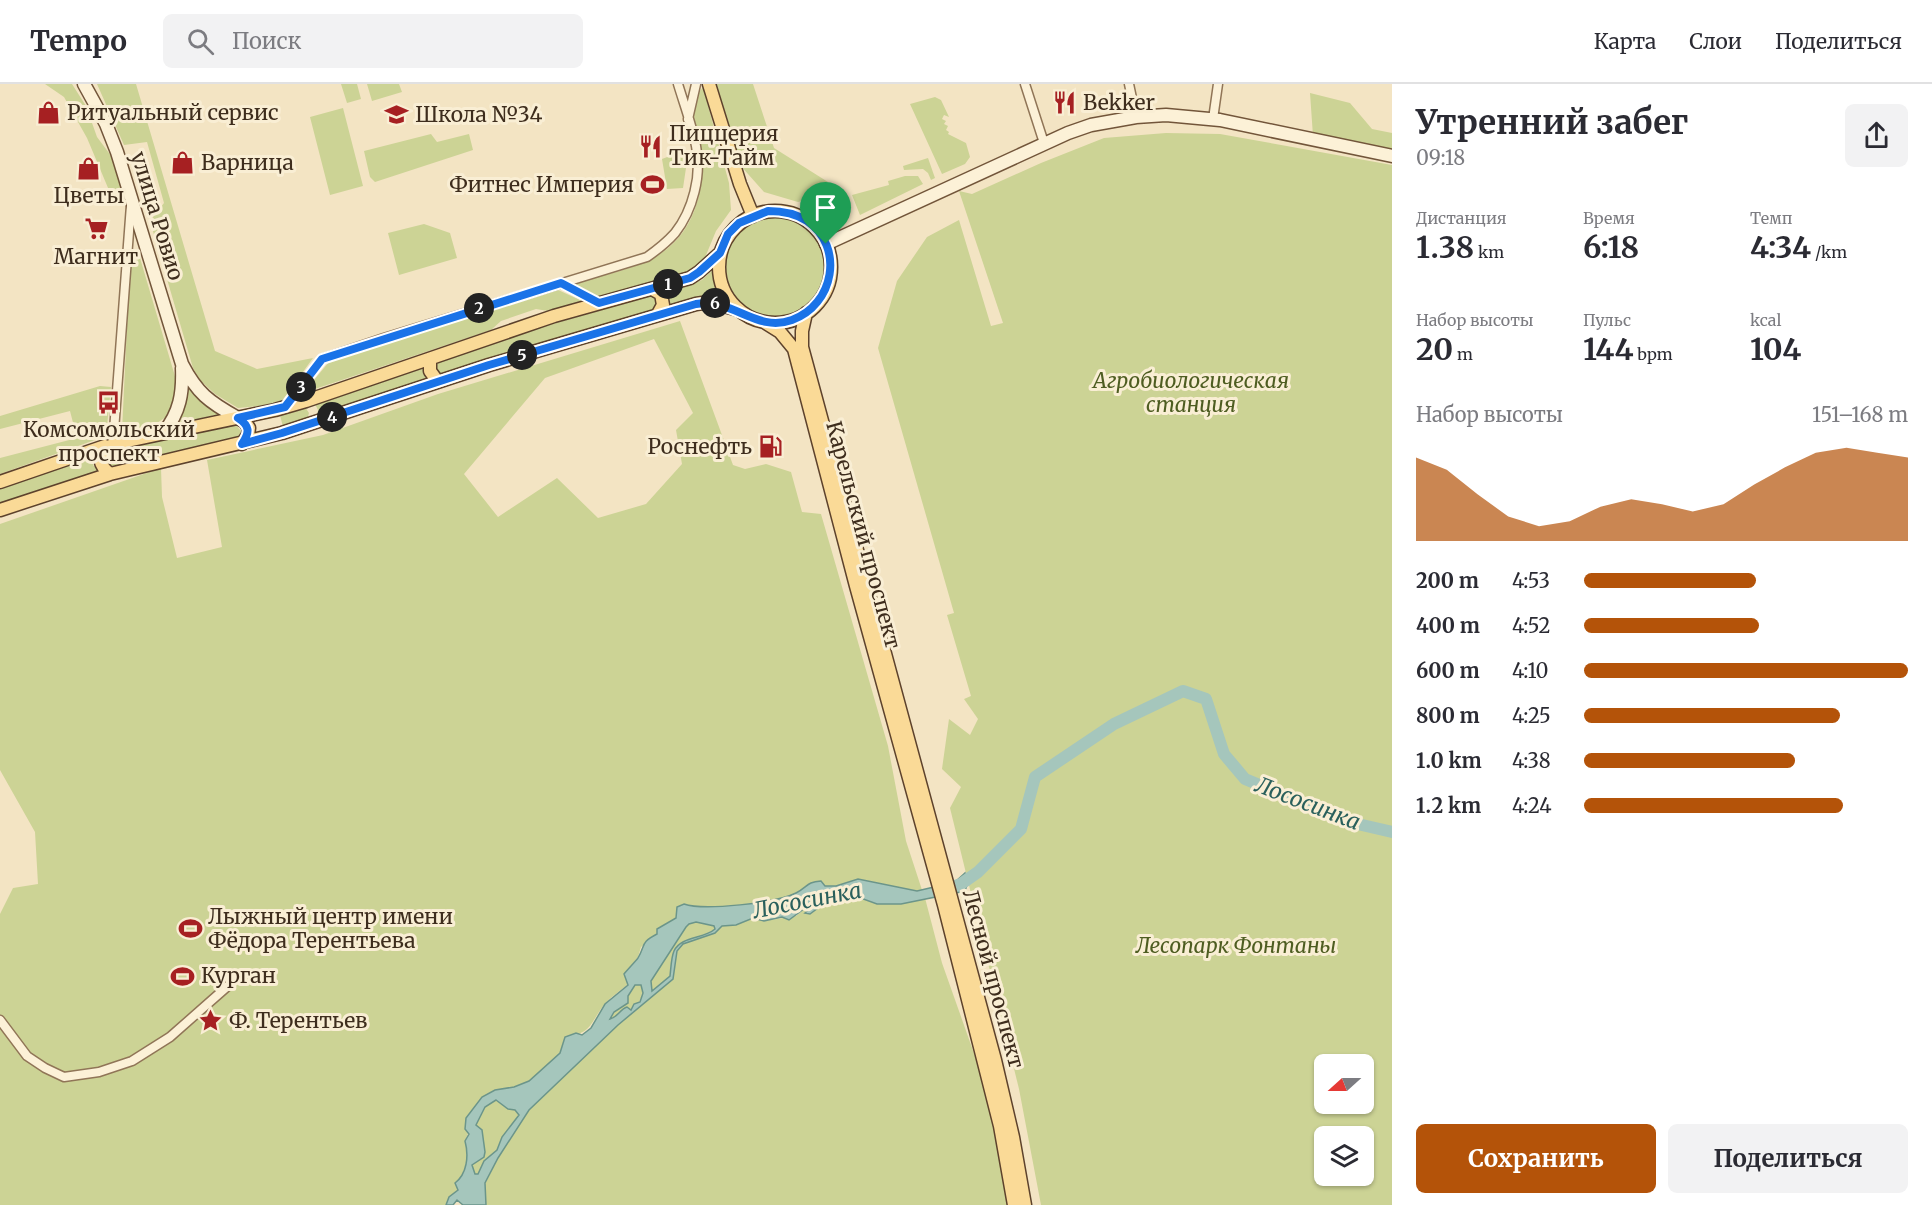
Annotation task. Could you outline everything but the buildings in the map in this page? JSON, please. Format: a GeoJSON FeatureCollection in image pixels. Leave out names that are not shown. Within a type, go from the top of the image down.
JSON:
{"type":"FeatureCollection","features":[{"type":"Feature","properties":{"kind":"main road"},"geometry":{"type":"LineString","coordinates":[[709,84],[740,184],[753,216]]}},
{"type":"Feature","properties":{"kind":"main road"},"geometry":{"type":"LineString","coordinates":[[0,510],[111,474],[242,444],[311,424],[562,342],[658,314],[709,302],[739,310],[764,322],[783,322],[806,314],[818,302],[829,281],[831,261],[826,244],[815,227],[806,220],[785,211],[768,211],[739,223],[728,234],[720,253],[719,267],[728,296],[739,310]]}},
{"type":"Feature","properties":{"kind":"main road"},"geometry":{"type":"LineString","coordinates":[[0,482],[109,445],[306,401],[554,316],[690,278],[720,253]]}},
{"type":"Feature","properties":{"kind":"main road"},"geometry":{"type":"LineString","coordinates":[[652,289],[661,294],[663,305],[658,314]]}},
{"type":"Feature","properties":{"kind":"main road","name":"Карельский проспект"},"geometry":{"type":"LineString","coordinates":[[806,314],[802,332],[802,347],[861,584]]}},
{"type":"Feature","properties":{"kind":"main road","name":"Карельский проспект"},"geometry":{"type":"LineString","coordinates":[[764,322],[780,332],[794,349],[911,768]]}},
{"type":"Feature","properties":{"kind":"main road"},"geometry":{"type":"LineString","coordinates":[[430,359],[430,372],[438,382]]}},
{"type":"Feature","properties":{"kind":"main road"},"geometry":{"type":"LineString","coordinates":[[306,401],[313,411],[311,424]]}},
{"type":"Feature","properties":{"kind":"main road"},"geometry":{"type":"LineString","coordinates":[[238,418],[249,428],[248,435],[242,444]]}},
{"type":"Feature","properties":{"kind":"main road"},"geometry":{"type":"LineString","coordinates":[[109,445],[99,457],[100,464],[111,474]]}},
{"type":"Feature","properties":{"kind":"main road","name":"Лесной проспект"},"geometry":{"type":"LineString","coordinates":[[911,768],[1013,1137],[1025,1205]]}},
{"type":"Feature","properties":{"kind":"main road","name":"Лесной проспект"},"geometry":{"type":"LineString","coordinates":[[970,985],[1014,1205]]}},
{"type":"Feature","properties":{"kind":"street","name":"улица Ровио"},"geometry":{"type":"LineString","coordinates":[[84,84],[106,124],[131,195],[182,364],[193,384],[202,394],[238,418]]}},
{"type":"Feature","properties":{"kind":"street"},"geometry":{"type":"LineString","coordinates":[[285,407],[322,359],[647,257],[674,234],[689,208],[697,176],[696,146],[678,84]]}},
{"type":"Feature","properties":{"kind":"street"},"geometry":{"type":"LineString","coordinates":[[688,119],[696,84]]}},
{"type":"Feature","properties":{"kind":"street"},"geometry":{"type":"LineString","coordinates":[[1025,84],[1044,143]]}},
{"type":"Feature","properties":{"kind":"street"},"geometry":{"type":"LineString","coordinates":[[1129,84],[1136,117]]}},
{"type":"Feature","properties":{"kind":"street"},"geometry":{"type":"LineString","coordinates":[[1213,119],[1218,84]]}},
{"type":"Feature","properties":{"kind":"street"},"geometry":{"type":"LineString","coordinates":[[826,244],[1068,133],[1092,125],[1136,117],[1166,115],[1213,119],[1392,156]]}},
{"type":"Feature","properties":{"kind":"street"},"geometry":{"type":"LineString","coordinates":[[109,445],[131,195]]}},
{"type":"Feature","properties":{"kind":"street"},"geometry":{"type":"LineString","coordinates":[[561,283],[599,303]]}},
{"type":"Feature","properties":{"kind":"street","name":"улица Ровио"},"geometry":{"type":"LineString","coordinates":[[164,432],[174,419],[179,405],[182,390],[182,364]]}},
{"type":"Feature","properties":{"kind":"street"},"geometry":{"type":"LineString","coordinates":[[0,1020],[27,1056],[45,1068],[64,1077],[99,1072],[132,1061],[170,1037],[229,985]]}},
{"type":"Feature","properties":{"kind":"green space"},"geometry":{"type":"Polygon","coordinates":[[[45,84],[72,84],[86,106],[97,137],[112,157],[124,191],[111,195],[87,138],[64,97],[45,84]]]}},
{"type":"Feature","properties":{"kind":"green space"},"geometry":{"type":"Polygon","coordinates":[[[97,84],[136,84],[215,351],[257,369],[313,358],[282,401],[238,408],[215,394],[200,380],[193,368],[150,221],[164,203],[147,142],[124,145],[97,84]]]}},
{"type":"Feature","properties":{"kind":"green space"},"geometry":{"type":"Polygon","coordinates":[[[341,84],[357,84],[361,99],[347,103],[341,84]]]}},
{"type":"Feature","properties":{"kind":"green space"},"geometry":{"type":"Polygon","coordinates":[[[367,84],[399,84],[402,92],[372,101],[367,84]]]}},
{"type":"Feature","properties":{"kind":"green space"},"geometry":{"type":"Polygon","coordinates":[[[715,84],[753,84],[774,148],[828,182],[815,197],[798,202],[764,192],[740,165],[715,84]]]}},
{"type":"Feature","properties":{"kind":"green space"},"geometry":{"type":"Polygon","coordinates":[[[703,87],[729,183],[731,210],[716,231],[704,260],[693,270],[596,298],[573,284],[650,260],[666,250],[690,221],[698,199],[701,180],[702,154],[695,125],[694,109],[698,94],[703,87]]]}},
{"type":"Feature","properties":{"kind":"green space"},"geometry":{"type":"Polygon","coordinates":[[[1310,93],[1350,103],[1372,129],[1392,133],[1392,152],[1313,136],[1310,93]]]}},
{"type":"Feature","properties":{"kind":"green space"},"geometry":{"type":"Polygon","coordinates":[[[935,97],[941,100],[949,117],[944,115],[942,119],[948,126],[946,130],[948,134],[966,143],[970,157],[965,164],[942,174],[910,104],[935,97]]]}},
{"type":"Feature","properties":{"kind":"green space"},"geometry":{"type":"Polygon","coordinates":[[[343,108],[363,186],[330,195],[310,117],[343,108]]]}},
{"type":"Feature","properties":{"kind":"green space"},"geometry":{"type":"Polygon","coordinates":[[[1166,133],[1220,134],[1392,165],[1392,1205],[1041,1205],[1019,1089],[950,808],[961,787],[942,769],[949,719],[970,735],[978,719],[964,699],[971,696],[947,615],[954,613],[878,348],[897,281],[927,237],[959,220],[991,326],[1003,323],[959,191],[972,194],[1104,138],[1166,133]]]}},
{"type":"Feature","properties":{"kind":"green space"},"geometry":{"type":"Polygon","coordinates":[[[431,134],[437,142],[469,134],[473,150],[375,182],[370,177],[364,151],[431,134]]]}},
{"type":"Feature","properties":{"kind":"green space"},"geometry":{"type":"Polygon","coordinates":[[[683,151],[686,168],[683,188],[667,189],[662,159],[683,151]]]}},
{"type":"Feature","properties":{"kind":"green space"},"geometry":{"type":"Polygon","coordinates":[[[928,158],[935,178],[931,180],[923,169],[904,170],[903,166],[928,158]]]}},
{"type":"Feature","properties":{"kind":"green space"},"geometry":{"type":"Polygon","coordinates":[[[905,176],[918,176],[923,184],[860,215],[852,195],[889,185],[888,181],[905,176]]]}},
{"type":"Feature","properties":{"kind":"green space"},"geometry":{"type":"Polygon","coordinates":[[[775,216],[794,220],[811,231],[822,248],[826,267],[822,286],[811,303],[794,314],[775,318],[756,314],[739,303],[728,286],[724,267],[728,248],[739,231],[756,220],[775,216]]]}},
{"type":"Feature","properties":{"kind":"green space"},"geometry":{"type":"Polygon","coordinates":[[[424,224],[450,233],[457,258],[399,275],[388,233],[424,224]]]}},
{"type":"Feature","properties":{"kind":"green space"},"geometry":{"type":"Polygon","coordinates":[[[140,258],[177,383],[169,415],[154,425],[122,431],[130,264],[140,258]]]}},
{"type":"Feature","properties":{"kind":"green space"},"geometry":{"type":"Polygon","coordinates":[[[715,268],[716,285],[724,300],[693,299],[552,340],[317,418],[318,410],[315,404],[548,325],[688,286],[702,280],[715,268]]]}},
{"type":"Feature","properties":{"kind":"green space"},"geometry":{"type":"Polygon","coordinates":[[[556,289],[582,301],[548,311],[536,309],[501,321],[491,330],[303,393],[329,362],[556,289]]]}},
{"type":"Feature","properties":{"kind":"green space"},"geometry":{"type":"Polygon","coordinates":[[[680,321],[733,465],[745,469],[766,464],[791,472],[802,512],[821,514],[888,746],[906,841],[922,890],[917,891],[858,879],[836,886],[825,886],[821,881],[809,884],[786,897],[757,903],[707,907],[684,904],[676,918],[657,929],[657,934],[641,947],[638,957],[624,974],[628,984],[605,1003],[585,1031],[565,1037],[560,1053],[529,1081],[514,1087],[495,1090],[482,1097],[465,1141],[468,1151],[458,1190],[449,1197],[446,1205],[0,1205],[0,914],[13,888],[38,884],[35,832],[0,770],[0,524],[161,468],[162,497],[177,558],[222,547],[207,460],[323,435],[438,394],[680,321]],[[654,339],[545,378],[464,474],[498,517],[557,478],[598,518],[646,504],[682,464],[676,430],[693,413],[654,339]]]}},
{"type":"Feature","properties":{"kind":"green space"},"geometry":{"type":"Polygon","coordinates":[[[100,386],[111,387],[106,436],[0,474],[0,458],[77,438],[70,411],[0,429],[0,416],[100,386]]]}},
{"type":"Feature","properties":{"kind":"green space"},"geometry":{"type":"Polygon","coordinates":[[[189,388],[220,414],[180,423],[189,388]]]}},
{"type":"Feature","properties":{"kind":"green space"},"geometry":{"type":"Polygon","coordinates":[[[305,407],[309,413],[307,420],[283,427],[280,415],[305,407]]]}},
{"type":"Feature","properties":{"kind":"green space"},"geometry":{"type":"Polygon","coordinates":[[[235,424],[241,431],[239,440],[112,467],[106,463],[105,457],[109,452],[235,424]]]}},
{"type":"Feature","properties":{"kind":"green space"},"geometry":{"type":"Polygon","coordinates":[[[95,457],[93,465],[99,471],[0,504],[0,488],[95,457]]]}},
{"type":"Feature","properties":{"kind":"green space"},"geometry":{"type":"Polygon","coordinates":[[[847,893],[878,904],[901,904],[925,898],[942,963],[982,1076],[1006,1179],[1009,1205],[486,1205],[485,1184],[498,1158],[529,1110],[618,1025],[673,979],[677,951],[683,944],[715,933],[721,926],[736,925],[753,918],[764,921],[796,916],[812,903],[816,905],[810,914],[830,899],[837,899],[847,893]]]}},
{"type":"Feature","properties":{"kind":"green space"},"geometry":{"type":"Polygon","coordinates":[[[696,922],[716,927],[678,946],[673,954],[670,976],[652,991],[651,981],[689,923],[696,922]]]}},
{"type":"Feature","properties":{"kind":"green space"},"geometry":{"type":"Polygon","coordinates":[[[635,985],[641,985],[641,998],[638,1003],[634,1008],[610,1019],[614,1012],[628,1003],[628,996],[635,985]]]}},
{"type":"Feature","properties":{"kind":"green space"},"geometry":{"type":"Polygon","coordinates":[[[496,1100],[508,1109],[515,1110],[519,1115],[502,1137],[497,1150],[484,1161],[478,1174],[475,1174],[472,1165],[484,1157],[476,1125],[485,1107],[496,1100]]]}},
{"type":"Feature","properties":{"kind":"water"},"geometry":{"type":"Polygon","coordinates":[[[965,873],[967,885],[965,891],[901,904],[877,904],[847,893],[837,899],[830,899],[810,914],[805,913],[815,905],[812,903],[789,920],[782,917],[764,921],[753,918],[736,925],[722,926],[715,933],[683,944],[677,951],[673,979],[618,1025],[529,1110],[485,1183],[486,1205],[463,1205],[457,1200],[453,1205],[446,1205],[449,1197],[458,1190],[455,1183],[462,1175],[466,1164],[465,1141],[469,1134],[465,1129],[466,1118],[482,1097],[495,1090],[514,1087],[529,1081],[560,1053],[565,1037],[576,1033],[582,1035],[591,1028],[605,1004],[628,985],[624,974],[638,958],[646,942],[657,934],[657,929],[676,918],[677,907],[684,904],[707,907],[757,903],[786,897],[810,884],[821,881],[825,886],[836,886],[858,879],[917,891],[955,882],[965,873]],[[696,922],[686,927],[651,981],[652,991],[670,976],[672,957],[677,946],[715,929],[714,926],[696,922]],[[635,985],[628,996],[628,1003],[614,1012],[610,1019],[627,1007],[631,1010],[634,1004],[640,1002],[643,993],[641,985],[635,985]],[[496,1100],[485,1107],[476,1125],[482,1130],[485,1152],[484,1157],[472,1165],[475,1174],[478,1174],[484,1161],[497,1150],[502,1137],[519,1115],[515,1110],[508,1109],[496,1100]]]}},
{"type":"Feature","properties":{"kind":"waterway","name":"Лососинка"},"geometry":{"type":"LineString","coordinates":[[952,887],[961,884],[978,872],[1021,829],[1035,777],[1114,724],[1183,691],[1206,699],[1224,754],[1245,779],[1349,822],[1392,832]]}},
{"type":"Feature","properties":{"kind":"place","name":"Bekker"},"geometry":{"type":"Point","coordinates":[1065,103]}},
{"type":"Feature","properties":{"kind":"place","name":"Ритуальный сервис"},"geometry":{"type":"Point","coordinates":[49,113]}},
{"type":"Feature","properties":{"kind":"place","name":"Школа №34"},"geometry":{"type":"Point","coordinates":[397,115]}},
{"type":"Feature","properties":{"kind":"place","name":"Пиццерия Тик-Тайм"},"geometry":{"type":"Point","coordinates":[651,146]}},
{"type":"Feature","properties":{"kind":"place","name":"Варница"},"geometry":{"type":"Point","coordinates":[183,163]}},
{"type":"Feature","properties":{"kind":"place","name":"Цветы"},"geometry":{"type":"Point","coordinates":[89,168]}},
{"type":"Feature","properties":{"kind":"place","name":"Фитнес Империя"},"geometry":{"type":"Point","coordinates":[652,185]}},
{"type":"Feature","properties":{"kind":"place","name":"Магнит"},"geometry":{"type":"Point","coordinates":[96,229]}},
{"type":"Feature","properties":{"kind":"place","name":"Комсомольский проспект"},"geometry":{"type":"Point","coordinates":[109,402]}},
{"type":"Feature","properties":{"kind":"place","name":"Роснефть"},"geometry":{"type":"Point","coordinates":[770,447]}},
{"type":"Feature","properties":{"kind":"place","name":"Лыжный центр имени Фёдора Терентьева"},"geometry":{"type":"Point","coordinates":[190,929]}},
{"type":"Feature","properties":{"kind":"place","name":"Курган"},"geometry":{"type":"Point","coordinates":[183,976]}},
{"type":"Feature","properties":{"kind":"place","name":"Ф. Терентьев"},"geometry":{"type":"Point","coordinates":[211,1021]}},
{"type":"Feature","properties":{"kind":"route"},"geometry":{"type":"LineString","coordinates":[[768,211],[785,211],[806,220],[815,227],[826,244],[831,261],[831,272],[824,294],[812,309],[793,320],[764,322],[721,304],[709,302],[696,304],[562,342],[242,444],[248,435],[249,428],[238,418],[285,407],[322,359],[561,283],[599,303],[690,278],[720,253],[728,234],[739,223],[768,211]]}},
{"type":"Feature","properties":{"kind":"park label","name":"Агробиологическая станция"},"geometry":{"type":"Point","coordinates":[1191,393]}},
{"type":"Feature","properties":{"kind":"park label","name":"Лесопарк Фонтаны"},"geometry":{"type":"Point","coordinates":[1236,946]}}]}
